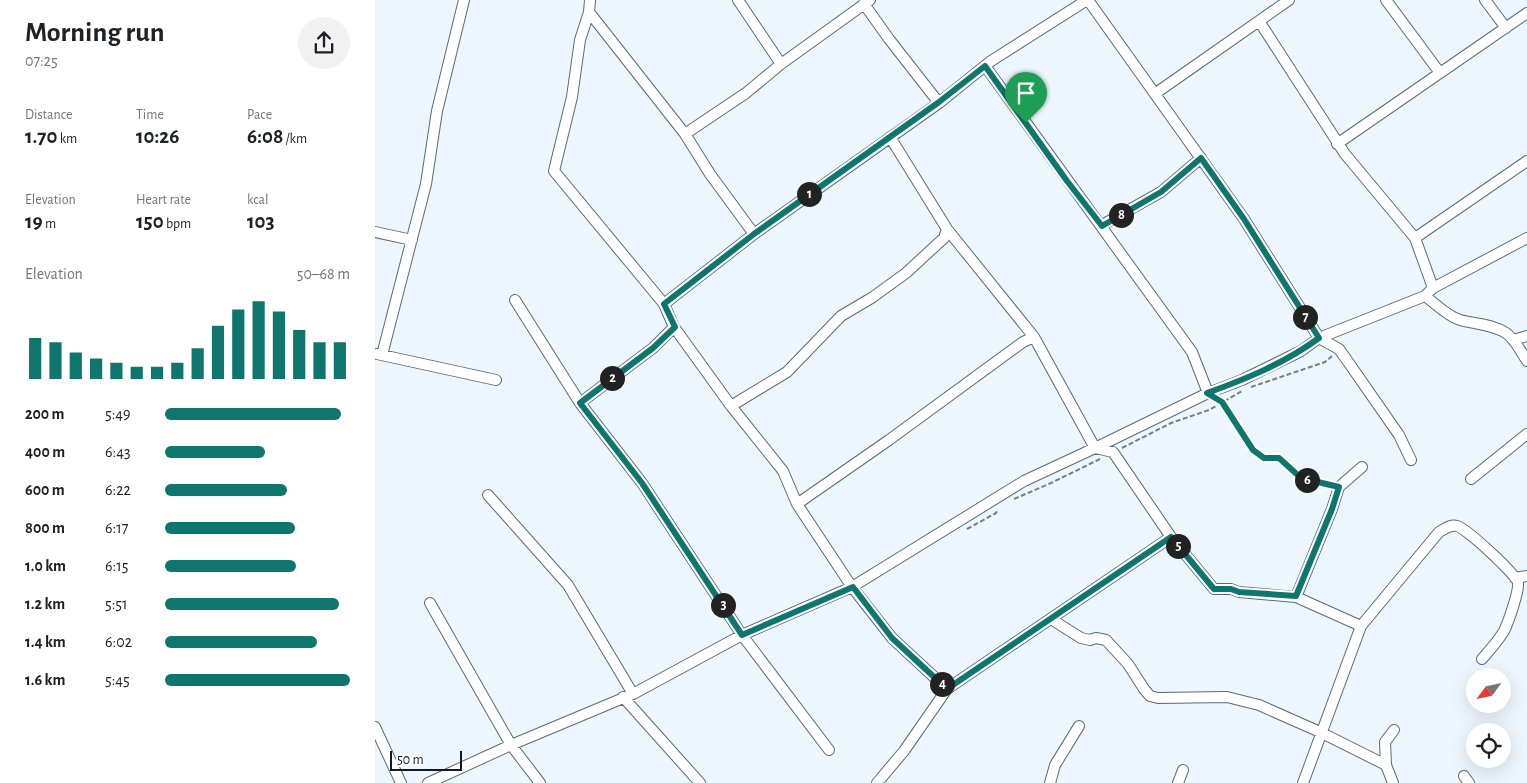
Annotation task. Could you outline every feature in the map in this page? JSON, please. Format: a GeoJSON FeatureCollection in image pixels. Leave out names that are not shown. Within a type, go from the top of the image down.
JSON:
{"type":"FeatureCollection","features":[{"type":"Feature","properties":{"kind":"street"},"geometry":{"type":"LineString","coordinates":[[464,0],[437,111],[426,184],[378,354],[496,380]]}},
{"type":"Feature","properties":{"kind":"street"},"geometry":{"type":"LineString","coordinates":[[590,0],[589,12],[580,40],[572,97],[554,171],[664,304],[675,327],[731,406],[783,471],[797,504],[853,587],[892,638],[947,689]]}},
{"type":"Feature","properties":{"kind":"street"},"geometry":{"type":"LineString","coordinates":[[738,0],[781,64]]}},
{"type":"Feature","properties":{"kind":"street"},"geometry":{"type":"LineString","coordinates":[[664,304],[754,234],[939,102],[985,66],[1088,0],[1244,219],[1319,338],[1339,349],[1399,435],[1411,460]]}},
{"type":"Feature","properties":{"kind":"street"},"geometry":{"type":"LineString","coordinates":[[1155,92],[1289,0]]}},
{"type":"Feature","properties":{"kind":"street"},"geometry":{"type":"LineString","coordinates":[[1386,0],[1440,73]]}},
{"type":"Feature","properties":{"kind":"street"},"geometry":{"type":"LineString","coordinates":[[1485,0],[1506,28]]}},
{"type":"Feature","properties":{"kind":"street"},"geometry":{"type":"LineString","coordinates":[[685,134],[746,93],[781,64],[866,1],[889,39],[939,102]]}},
{"type":"Feature","properties":{"kind":"street"},"geometry":{"type":"LineString","coordinates":[[589,12],[685,134],[710,174],[754,234]]}},
{"type":"Feature","properties":{"kind":"street"},"geometry":{"type":"LineString","coordinates":[[1337,144],[1527,13]]}},
{"type":"Feature","properties":{"kind":"street"},"geometry":{"type":"LineString","coordinates":[[1259,22],[1337,144],[1415,238],[1433,288]]}},
{"type":"Feature","properties":{"kind":"street"},"geometry":{"type":"LineString","coordinates":[[985,66],[1192,352],[1207,393]]}},
{"type":"Feature","properties":{"kind":"street"},"geometry":{"type":"LineString","coordinates":[[890,137],[947,229],[1033,337],[1095,448],[1113,452],[1171,537],[1214,589],[1296,596],[1361,626]]}},
{"type":"Feature","properties":{"kind":"street"},"geometry":{"type":"LineString","coordinates":[[1102,226],[1161,192],[1201,158]]}},
{"type":"Feature","properties":{"kind":"street"},"geometry":{"type":"LineString","coordinates":[[1415,238],[1527,161]]}},
{"type":"Feature","properties":{"kind":"street"},"geometry":{"type":"LineString","coordinates":[[731,406],[787,372],[841,316],[873,297],[906,273],[944,238],[947,229]]}},
{"type":"Feature","properties":{"kind":"street"},"geometry":{"type":"LineString","coordinates":[[375,232],[411,240]]}},
{"type":"Feature","properties":{"kind":"street"},"geometry":{"type":"LineString","coordinates":[[428,783],[511,745],[628,696],[742,635],[853,587],[1024,481],[1207,393],[1242,380],[1294,355],[1319,338],[1425,296],[1433,288],[1527,238]]}},
{"type":"Feature","properties":{"kind":"street"},"geometry":{"type":"LineString","coordinates":[[1425,296],[1459,320],[1483,324],[1506,333],[1527,361]]}},
{"type":"Feature","properties":{"kind":"street"},"geometry":{"type":"LineString","coordinates":[[515,300],[580,403],[642,483],[742,635],[829,750]]}},
{"type":"Feature","properties":{"kind":"street"},"geometry":{"type":"LineString","coordinates":[[580,403],[653,348],[675,327]]}},
{"type":"Feature","properties":{"kind":"street"},"geometry":{"type":"LineString","coordinates":[[1513,340],[1527,336]]}},
{"type":"Feature","properties":{"kind":"street"},"geometry":{"type":"LineString","coordinates":[[797,504],[889,440],[1023,342],[1033,337]]}},
{"type":"Feature","properties":{"kind":"street"},"geometry":{"type":"LineString","coordinates":[[1471,479],[1527,434]]}},
{"type":"Feature","properties":{"kind":"street"},"geometry":{"type":"LineString","coordinates":[[1296,596],[1332,509],[1339,487],[1363,467]]}},
{"type":"Feature","properties":{"kind":"street"},"geometry":{"type":"LineString","coordinates":[[488,495],[568,585],[628,696],[700,783]]}},
{"type":"Feature","properties":{"kind":"street"},"geometry":{"type":"LineString","coordinates":[[1303,783],[1361,626],[1439,532],[1449,526],[1454,525],[1463,528],[1515,578],[1518,584],[1505,630],[1482,659]]}},
{"type":"Feature","properties":{"kind":"street"},"geometry":{"type":"LineString","coordinates":[[877,783],[904,751],[947,689],[1171,537]]}},
{"type":"Feature","properties":{"kind":"street"},"geometry":{"type":"LineString","coordinates":[[1515,578],[1527,576]]}},
{"type":"Feature","properties":{"kind":"street"},"geometry":{"type":"LineString","coordinates":[[430,603],[511,745],[541,783]]}},
{"type":"Feature","properties":{"kind":"street"},"geometry":{"type":"LineString","coordinates":[[1051,620],[1081,638],[1106,640],[1128,664],[1150,696],[1158,698],[1227,697],[1259,705],[1321,732],[1386,765]]}},
{"type":"Feature","properties":{"kind":"street"},"geometry":{"type":"LineString","coordinates":[[1050,783],[1055,765],[1079,726]]}},
{"type":"Feature","properties":{"kind":"street"},"geometry":{"type":"LineString","coordinates":[[375,727],[401,783]]}},
{"type":"Feature","properties":{"kind":"street"},"geometry":{"type":"LineString","coordinates":[[1393,783],[1386,765],[1385,742],[1394,730]]}},
{"type":"Feature","properties":{"kind":"street"},"geometry":{"type":"LineString","coordinates":[[1178,783],[1183,770]]}},
{"type":"Feature","properties":{"kind":"path"},"geometry":{"type":"LineString","coordinates":[[1009,501],[1044,487],[1171,423],[1209,410],[1248,388],[1325,362],[1339,349]]}},
{"type":"Feature","properties":{"kind":"path"},"geometry":{"type":"LineString","coordinates":[[1207,393],[1222,402],[1253,450],[1264,458],[1279,458],[1301,478],[1339,487]]}},
{"type":"Feature","properties":{"kind":"path"},"geometry":{"type":"LineString","coordinates":[[967,530],[996,513],[1002,504]]}},
{"type":"Feature","properties":{"kind":"route"},"geometry":{"type":"LineString","coordinates":[[985,66],[1026,123],[1102,226],[1161,192],[1201,158],[1244,219],[1319,338],[1301,351],[1242,380],[1207,393],[1222,402],[1253,450],[1264,458],[1279,458],[1301,478],[1339,487],[1332,509],[1296,596],[1214,589],[1171,537],[947,689],[892,638],[853,587],[742,635],[642,483],[580,403],[653,348],[675,327],[664,304],[754,234],[939,102],[985,66]]}}]}
